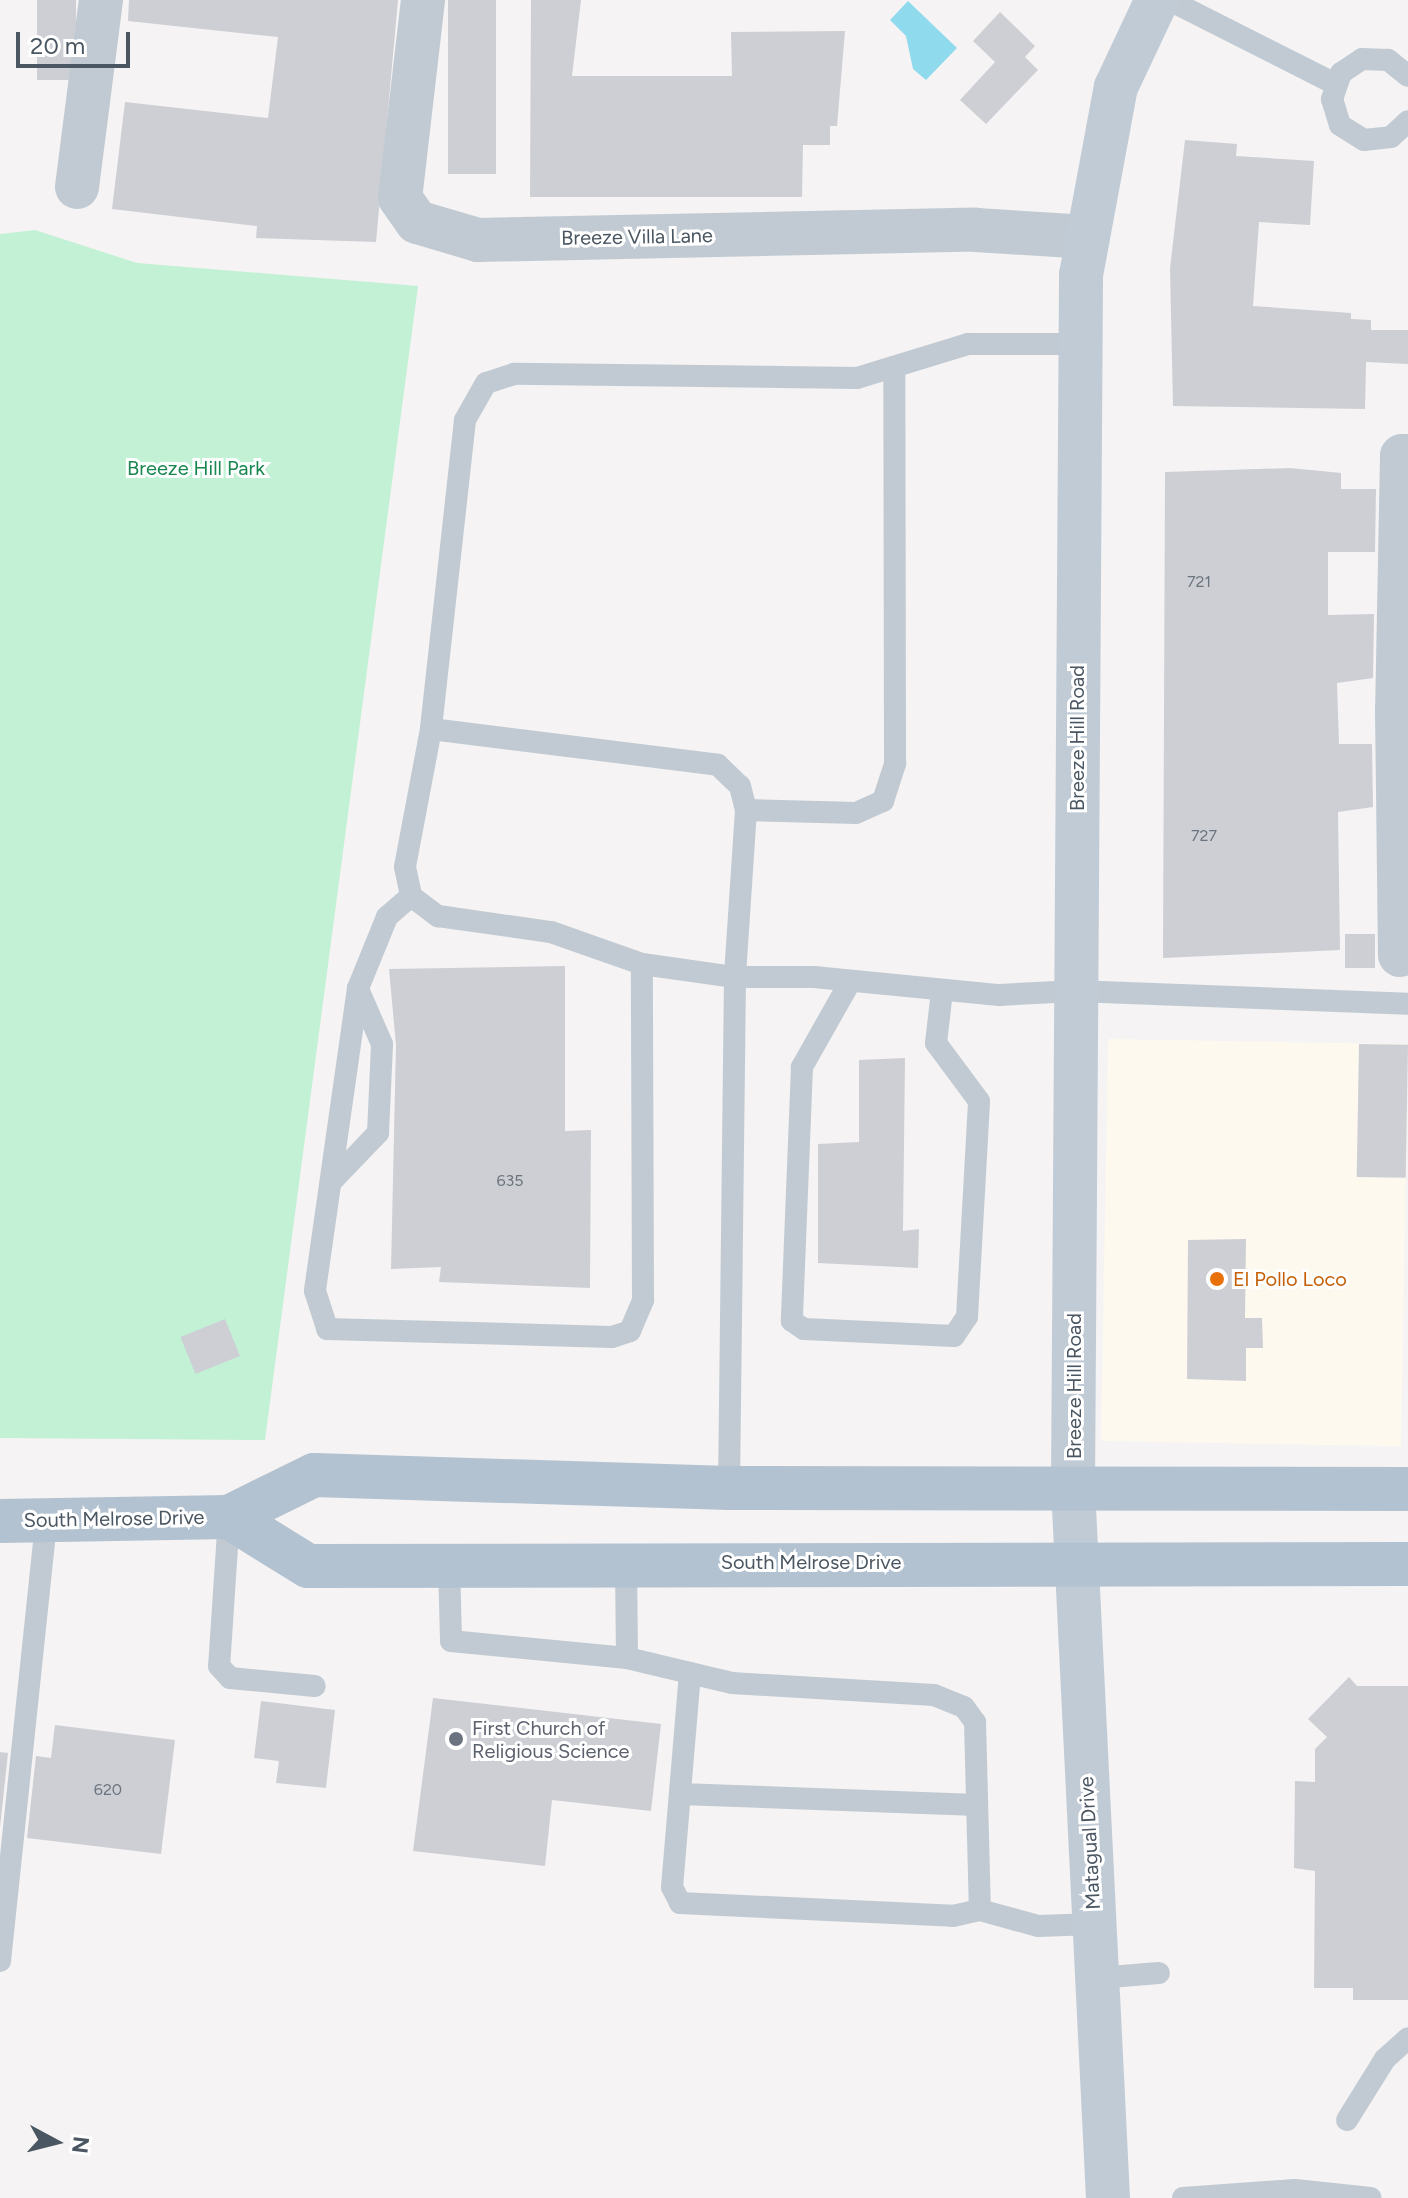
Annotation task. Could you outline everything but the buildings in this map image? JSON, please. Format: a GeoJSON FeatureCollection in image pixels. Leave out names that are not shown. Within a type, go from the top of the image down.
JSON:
{"type":"FeatureCollection","features":[{"type":"Feature","properties":{"kind":"main road","name":"South Melrose Drive"},"geometry":{"type":"LineString","coordinates":[[0,1521],[229,1517],[314,1475],[729,1488],[1408,1489]]}},
{"type":"Feature","properties":{"kind":"main road","name":"South Melrose Drive"},"geometry":{"type":"LineString","coordinates":[[229,1517],[308,1566],[626,1562],[1408,1564]]}},
{"type":"Feature","properties":{"kind":"street"},"geometry":{"type":"LineString","coordinates":[[77,187],[101,0]]}},
{"type":"Feature","properties":{"kind":"street","name":"Breeze Villa Lane"},"geometry":{"type":"LineString","coordinates":[[423,0],[400,198],[417,222],[478,240],[976,230],[1088,237]]}},
{"type":"Feature","properties":{"kind":"street","name":"Breeze Hill Road"},"geometry":{"type":"LineString","coordinates":[[1073,1488],[1080,344],[1088,237],[1116,87],[1157,0]]}},
{"type":"Feature","properties":{"kind":"street"},"geometry":{"type":"LineString","coordinates":[[1400,955],[1402,456],[1408,456]]}},
{"type":"Feature","properties":{"kind":"street","name":"Matagual Drive"},"geometry":{"type":"LineString","coordinates":[[1073,1488],[1108,2198]]}},
{"type":"Feature","properties":{"kind":"lane"},"geometry":{"type":"LineString","coordinates":[[1169,0],[1335,84]]}},
{"type":"Feature","properties":{"kind":"lane"},"geometry":{"type":"LineString","coordinates":[[1408,76],[1388,60],[1362,59],[1335,84],[1334,112],[1350,134],[1378,141],[1408,121]]}},
{"type":"Feature","properties":{"kind":"lane"},"geometry":{"type":"LineString","coordinates":[[1080,344],[968,344],[857,378],[514,374],[486,383],[465,420],[431,729],[405,867],[411,896],[438,916],[551,932],[642,964],[735,977],[850,982],[942,991],[1075,991],[1408,1004]]}},
{"type":"Feature","properties":{"kind":"lane"},"geometry":{"type":"LineString","coordinates":[[746,810],[856,813],[883,801],[895,763],[894,367]]}},
{"type":"Feature","properties":{"kind":"lane"},"geometry":{"type":"LineString","coordinates":[[431,729],[718,765],[740,786],[746,810],[735,977],[729,1488]]}},
{"type":"Feature","properties":{"kind":"lane"},"geometry":{"type":"LineString","coordinates":[[411,896],[387,917],[358,988],[315,1291],[327,1329],[612,1337],[630,1331],[643,1300],[642,964]]}},
{"type":"Feature","properties":{"kind":"lane"},"geometry":{"type":"LineString","coordinates":[[850,982],[802,1067],[792,1321],[804,1329],[954,1336],[967,1317],[979,1101],[936,1043],[942,991]]}},
{"type":"Feature","properties":{"kind":"lane"},"geometry":{"type":"LineString","coordinates":[[331,1182],[378,1133],[382,1044],[358,988]]}},
{"type":"Feature","properties":{"kind":"lane"},"geometry":{"type":"LineString","coordinates":[[229,1517],[219,1666],[230,1678],[315,1686]]}},
{"type":"Feature","properties":{"kind":"lane"},"geometry":{"type":"LineString","coordinates":[[0,1961],[46,1522]]}},
{"type":"Feature","properties":{"kind":"lane"},"geometry":{"type":"LineString","coordinates":[[626,1562],[627,1658]]}},
{"type":"Feature","properties":{"kind":"lane"},"geometry":{"type":"LineString","coordinates":[[449,1563],[451,1641],[627,1658],[732,1683],[934,1695],[964,1707],[975,1722],[980,1910]]}},
{"type":"Feature","properties":{"kind":"lane"},"geometry":{"type":"LineString","coordinates":[[690,1673],[672,1887],[680,1903],[953,1916],[980,1910],[1038,1926],[1094,1924]]}},
{"type":"Feature","properties":{"kind":"lane"},"geometry":{"type":"LineString","coordinates":[[680,1794],[977,1805]]}},
{"type":"Feature","properties":{"kind":"lane"},"geometry":{"type":"LineString","coordinates":[[1097,1978],[1159,1973]]}},
{"type":"Feature","properties":{"kind":"lane"},"geometry":{"type":"LineString","coordinates":[[1347,2120],[1385,2059],[1408,2038]]}},
{"type":"Feature","properties":{"kind":"lane"},"geometry":{"type":"LineString","coordinates":[[1183,2198],[1295,2190],[1371,2198]]}},
{"type":"Feature","properties":{"kind":"shaded area"},"geometry":{"type":"Polygon","coordinates":[[[1108,1039],[1408,1044],[1401,1446],[1101,1441],[1108,1039]]]}},
{"type":"Feature","properties":{"kind":"green space","name":"Breeze Hill Park"},"geometry":{"type":"Polygon","coordinates":[[[35,230],[137,263],[418,286],[265,1440],[0,1438],[0,234],[35,230]]]}},
{"type":"Feature","properties":{"kind":"water"},"geometry":{"type":"Polygon","coordinates":[[[908,1],[957,48],[926,80],[913,69],[906,36],[890,20],[908,1]]]}},
{"type":"Feature","properties":{"kind":"place","name":"El Pollo Loco"},"geometry":{"type":"Point","coordinates":[1217,1279]}},
{"type":"Feature","properties":{"kind":"place","name":"First Church of Religious Science"},"geometry":{"type":"Point","coordinates":[456,1739]}}]}
